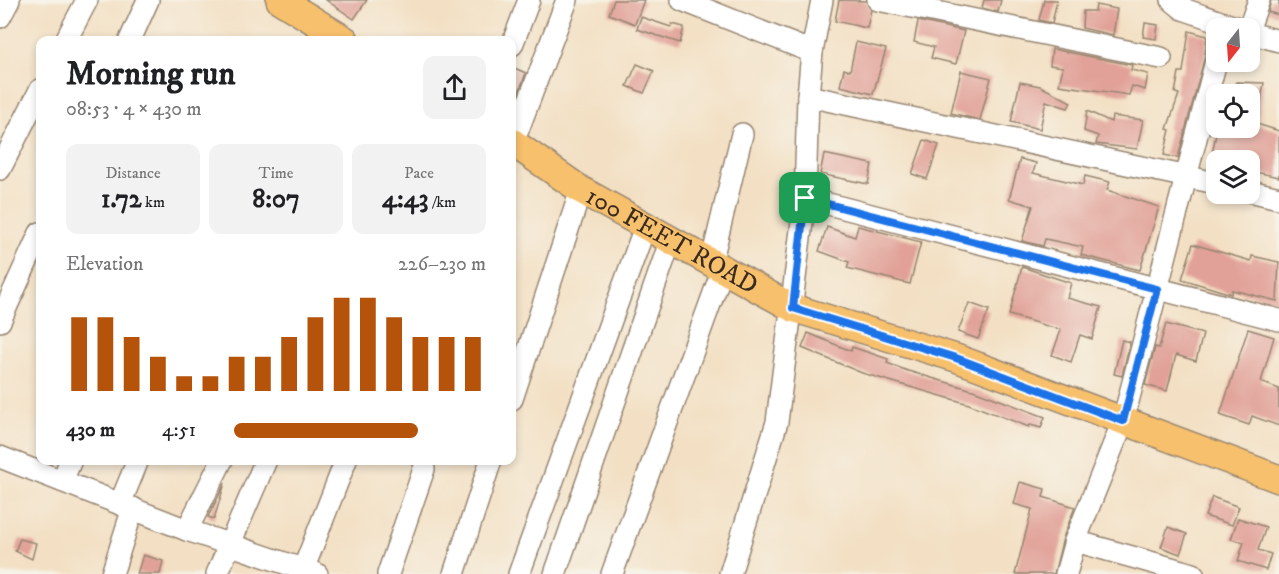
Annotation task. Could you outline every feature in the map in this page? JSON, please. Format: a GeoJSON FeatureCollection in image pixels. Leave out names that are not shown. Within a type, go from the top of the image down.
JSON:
{"type":"FeatureCollection","features":[{"type":"Feature","properties":{"kind":"main road"},"geometry":{"type":"LineString","coordinates":[[280,0],[331,36]]}},
{"type":"Feature","properties":{"kind":"main road","name":"100 FEET ROAD"},"geometry":{"type":"LineString","coordinates":[[516,146],[580,190],[646,224],[717,268],[793,308],[956,358],[1279,478]]}},
{"type":"Feature","properties":{"kind":"street"},"geometry":{"type":"LineString","coordinates":[[0,17],[9,0]]}},
{"type":"Feature","properties":{"kind":"street"},"geometry":{"type":"LineString","coordinates":[[68,36],[87,0]]}},
{"type":"Feature","properties":{"kind":"street"},"geometry":{"type":"LineString","coordinates":[[132,36],[148,0]]}},
{"type":"Feature","properties":{"kind":"street"},"geometry":{"type":"LineString","coordinates":[[515,36],[529,0]]}},
{"type":"Feature","properties":{"kind":"street"},"geometry":{"type":"LineString","coordinates":[[516,133],[567,0]]}},
{"type":"Feature","properties":{"kind":"street"},"geometry":{"type":"LineString","coordinates":[[682,0],[812,52]]}},
{"type":"Feature","properties":{"kind":"street"},"geometry":{"type":"LineString","coordinates":[[730,574],[777,422],[805,198],[808,96],[812,52],[822,0]]}},
{"type":"Feature","properties":{"kind":"street"},"geometry":{"type":"LineString","coordinates":[[878,0],[1161,58]]}},
{"type":"Feature","properties":{"kind":"street"},"geometry":{"type":"LineString","coordinates":[[1172,0],[1183,9],[1206,18]]}},
{"type":"Feature","properties":{"kind":"street"},"geometry":{"type":"LineString","coordinates":[[1253,18],[1259,0]]}},
{"type":"Feature","properties":{"kind":"street"},"geometry":{"type":"LineString","coordinates":[[1260,35],[1279,41]]}},
{"type":"Feature","properties":{"kind":"street"},"geometry":{"type":"LineString","coordinates":[[1066,574],[1075,540],[1123,421],[1213,72]]}},
{"type":"Feature","properties":{"kind":"street"},"geometry":{"type":"LineString","coordinates":[[808,96],[1206,181]]}},
{"type":"Feature","properties":{"kind":"street"},"geometry":{"type":"LineString","coordinates":[[0,169],[36,98]]}},
{"type":"Feature","properties":{"kind":"street"},"geometry":{"type":"LineString","coordinates":[[612,574],[717,268],[742,134]]}},
{"type":"Feature","properties":{"kind":"street"},"geometry":{"type":"LineString","coordinates":[[516,387],[580,190]]}},
{"type":"Feature","properties":{"kind":"street"},"geometry":{"type":"LineString","coordinates":[[1260,193],[1279,198]]}},
{"type":"Feature","properties":{"kind":"street"},"geometry":{"type":"LineString","coordinates":[[805,198],[1279,320]]}},
{"type":"Feature","properties":{"kind":"street"},"geometry":{"type":"LineString","coordinates":[[519,574],[646,224]]}},
{"type":"Feature","properties":{"kind":"street"},"geometry":{"type":"LineString","coordinates":[[555,574],[671,239]]}},
{"type":"Feature","properties":{"kind":"street"},"geometry":{"type":"LineString","coordinates":[[0,321],[36,242]]}},
{"type":"Feature","properties":{"kind":"street"},"geometry":{"type":"LineString","coordinates":[[0,457],[187,530],[310,572],[344,465]]}},
{"type":"Feature","properties":{"kind":"street"},"geometry":{"type":"LineString","coordinates":[[62,481],[69,465]]}},
{"type":"Feature","properties":{"kind":"street"},"geometry":{"type":"LineString","coordinates":[[112,574],[137,465]]}},
{"type":"Feature","properties":{"kind":"street"},"geometry":{"type":"LineString","coordinates":[[187,530],[220,465]]}},
{"type":"Feature","properties":{"kind":"street"},"geometry":{"type":"LineString","coordinates":[[217,574],[264,465]]}},
{"type":"Feature","properties":{"kind":"street"},"geometry":{"type":"LineString","coordinates":[[454,574],[489,465]]}},
{"type":"Feature","properties":{"kind":"street"},"geometry":{"type":"LineString","coordinates":[[388,574],[424,469]]}},
{"type":"Feature","properties":{"kind":"street"},"geometry":{"type":"LineString","coordinates":[[1075,540],[1193,574]]}},
{"type":"Feature","properties":{"kind":"building"},"geometry":{"type":"Polygon","coordinates":[[[326,0],[367,0],[354,19],[326,0]]]}},
{"type":"Feature","properties":{"kind":"building"},"geometry":{"type":"Polygon","coordinates":[[[614,0],[644,0],[635,24],[609,14],[614,0]]]}},
{"type":"Feature","properties":{"kind":"building"},"geometry":{"type":"Polygon","coordinates":[[[839,0],[866,1],[871,10],[867,28],[835,21],[839,0]]]}},
{"type":"Feature","properties":{"kind":"building"},"geometry":{"type":"Polygon","coordinates":[[[984,0],[1001,0],[998,12],[982,8],[984,0]]]}},
{"type":"Feature","properties":{"kind":"building"},"geometry":{"type":"Polygon","coordinates":[[[1044,0],[1057,0],[1052,23],[1039,20],[1044,0]]]}},
{"type":"Feature","properties":{"kind":"building"},"geometry":{"type":"Polygon","coordinates":[[[1271,0],[1279,0],[1279,15],[1268,12],[1271,0]]]}},
{"type":"Feature","properties":{"kind":"building"},"geometry":{"type":"Polygon","coordinates":[[[1096,5],[1117,9],[1113,35],[1082,28],[1083,11],[1095,11],[1096,5]]]}},
{"type":"Feature","properties":{"kind":"building"},"geometry":{"type":"Polygon","coordinates":[[[641,17],[671,27],[672,24],[684,27],[680,43],[637,29],[641,17]]]}},
{"type":"Feature","properties":{"kind":"building"},"geometry":{"type":"Polygon","coordinates":[[[918,21],[964,31],[956,64],[931,58],[934,47],[914,42],[918,21]]]}},
{"type":"Feature","properties":{"kind":"building"},"geometry":{"type":"Polygon","coordinates":[[[1145,23],[1158,25],[1156,39],[1143,37],[1145,23]]]}},
{"type":"Feature","properties":{"kind":"building"},"geometry":{"type":"Polygon","coordinates":[[[1189,31],[1206,36],[1205,56],[1178,158],[1164,155],[1170,130],[1167,129],[1179,94],[1175,93],[1179,72],[1183,72],[1189,31]]]}},
{"type":"Feature","properties":{"kind":"building"},"geometry":{"type":"Polygon","coordinates":[[[856,42],[886,49],[873,94],[840,86],[844,69],[850,71],[856,42]]]}},
{"type":"Feature","properties":{"kind":"building"},"geometry":{"type":"Polygon","coordinates":[[[1052,49],[1132,65],[1131,70],[1148,74],[1145,90],[1132,86],[1129,95],[1059,85],[1063,67],[1050,65],[1052,49]]]}},
{"type":"Feature","properties":{"kind":"building"},"geometry":{"type":"Polygon","coordinates":[[[637,64],[654,71],[644,93],[627,86],[637,64]]]}},
{"type":"Feature","properties":{"kind":"building"},"geometry":{"type":"Polygon","coordinates":[[[516,69],[526,73],[516,100],[516,69]]]}},
{"type":"Feature","properties":{"kind":"building"},"geometry":{"type":"Polygon","coordinates":[[[961,71],[991,78],[980,120],[951,113],[961,71]]]}},
{"type":"Feature","properties":{"kind":"building"},"geometry":{"type":"Polygon","coordinates":[[[1020,82],[1040,86],[1071,102],[1068,108],[1046,101],[1040,129],[1011,122],[1020,82]]]}},
{"type":"Feature","properties":{"kind":"building"},"geometry":{"type":"Polygon","coordinates":[[[1236,82],[1264,83],[1260,106],[1260,84],[1235,84],[1236,82]]]}},
{"type":"Feature","properties":{"kind":"building"},"geometry":{"type":"Polygon","coordinates":[[[1087,111],[1111,122],[1112,116],[1143,120],[1137,149],[1096,144],[1098,136],[1084,131],[1087,111]]]}},
{"type":"Feature","properties":{"kind":"building"},"geometry":{"type":"Polygon","coordinates":[[[1260,125],[1279,131],[1279,177],[1260,173],[1260,150],[1213,150],[1215,138],[1260,138],[1260,125]]]}},
{"type":"Feature","properties":{"kind":"building"},"geometry":{"type":"Polygon","coordinates":[[[924,140],[939,145],[927,179],[912,174],[924,140]]]}},
{"type":"Feature","properties":{"kind":"building"},"geometry":{"type":"Polygon","coordinates":[[[824,154],[872,164],[868,184],[820,174],[824,154]]]}},
{"type":"Feature","properties":{"kind":"building"},"geometry":{"type":"Polygon","coordinates":[[[1020,159],[1036,163],[1033,173],[1083,185],[1085,176],[1110,182],[1107,190],[1159,207],[1140,270],[1081,255],[1083,247],[1045,239],[1043,246],[1022,241],[1033,206],[1009,199],[1020,159]]]}},
{"type":"Feature","properties":{"kind":"building"},"geometry":{"type":"Polygon","coordinates":[[[858,226],[921,242],[910,284],[847,268],[849,262],[819,251],[827,227],[855,237],[858,226]]]}},
{"type":"Feature","properties":{"kind":"building"},"geometry":{"type":"Polygon","coordinates":[[[1193,244],[1251,261],[1252,256],[1279,262],[1277,301],[1232,290],[1231,294],[1182,279],[1193,244]]]}},
{"type":"Feature","properties":{"kind":"building"},"geometry":{"type":"Polygon","coordinates":[[[1022,267],[1071,283],[1067,298],[1101,307],[1092,339],[1080,335],[1071,362],[1052,355],[1061,330],[1009,315],[1022,267]]]}},
{"type":"Feature","properties":{"kind":"building"},"geometry":{"type":"Polygon","coordinates":[[[969,303],[989,310],[978,339],[958,332],[969,303]]]}},
{"type":"Feature","properties":{"kind":"building"},"geometry":{"type":"Polygon","coordinates":[[[1166,324],[1203,334],[1196,361],[1176,355],[1167,391],[1145,385],[1155,347],[1159,348],[1166,324]]]}},
{"type":"Feature","properties":{"kind":"building"},"geometry":{"type":"Polygon","coordinates":[[[1248,329],[1274,337],[1261,382],[1279,389],[1279,426],[1252,416],[1249,425],[1220,415],[1248,329]]]}},
{"type":"Feature","properties":{"kind":"building"},"geometry":{"type":"Polygon","coordinates":[[[808,333],[851,351],[852,347],[888,359],[887,363],[908,371],[976,391],[1045,417],[1041,428],[1030,425],[1029,427],[969,404],[862,373],[802,348],[808,333]]]}},
{"type":"Feature","properties":{"kind":"building"},"geometry":{"type":"Polygon","coordinates":[[[1122,340],[1130,342],[1122,376],[1114,374],[1122,340]]]}},
{"type":"Feature","properties":{"kind":"building"},"geometry":{"type":"Polygon","coordinates":[[[1020,482],[1045,489],[1043,497],[1075,507],[1063,538],[1054,574],[1015,574],[1032,509],[1014,504],[1020,482]]]}},
{"type":"Feature","properties":{"kind":"building"},"geometry":{"type":"Polygon","coordinates":[[[225,483],[214,519],[208,517],[225,483]]]}},
{"type":"Feature","properties":{"kind":"building"},"geometry":{"type":"Polygon","coordinates":[[[1212,497],[1239,507],[1232,525],[1205,516],[1212,497]]]}},
{"type":"Feature","properties":{"kind":"building"},"geometry":{"type":"Polygon","coordinates":[[[1238,518],[1266,527],[1258,550],[1271,554],[1266,570],[1238,561],[1244,542],[1231,539],[1238,518]]]}},
{"type":"Feature","properties":{"kind":"building"},"geometry":{"type":"Polygon","coordinates":[[[1168,527],[1187,534],[1180,554],[1161,547],[1168,527]]]}},
{"type":"Feature","properties":{"kind":"building"},"geometry":{"type":"Polygon","coordinates":[[[20,539],[36,543],[32,559],[15,551],[20,539]]]}},
{"type":"Feature","properties":{"kind":"building"},"geometry":{"type":"Polygon","coordinates":[[[143,555],[163,561],[160,574],[137,574],[143,555]]]}},
{"type":"Feature","properties":{"kind":"route"},"geometry":{"type":"LineString","coordinates":[[805,198],[1157,289],[1123,421],[956,358],[793,308],[805,198]]}}]}
